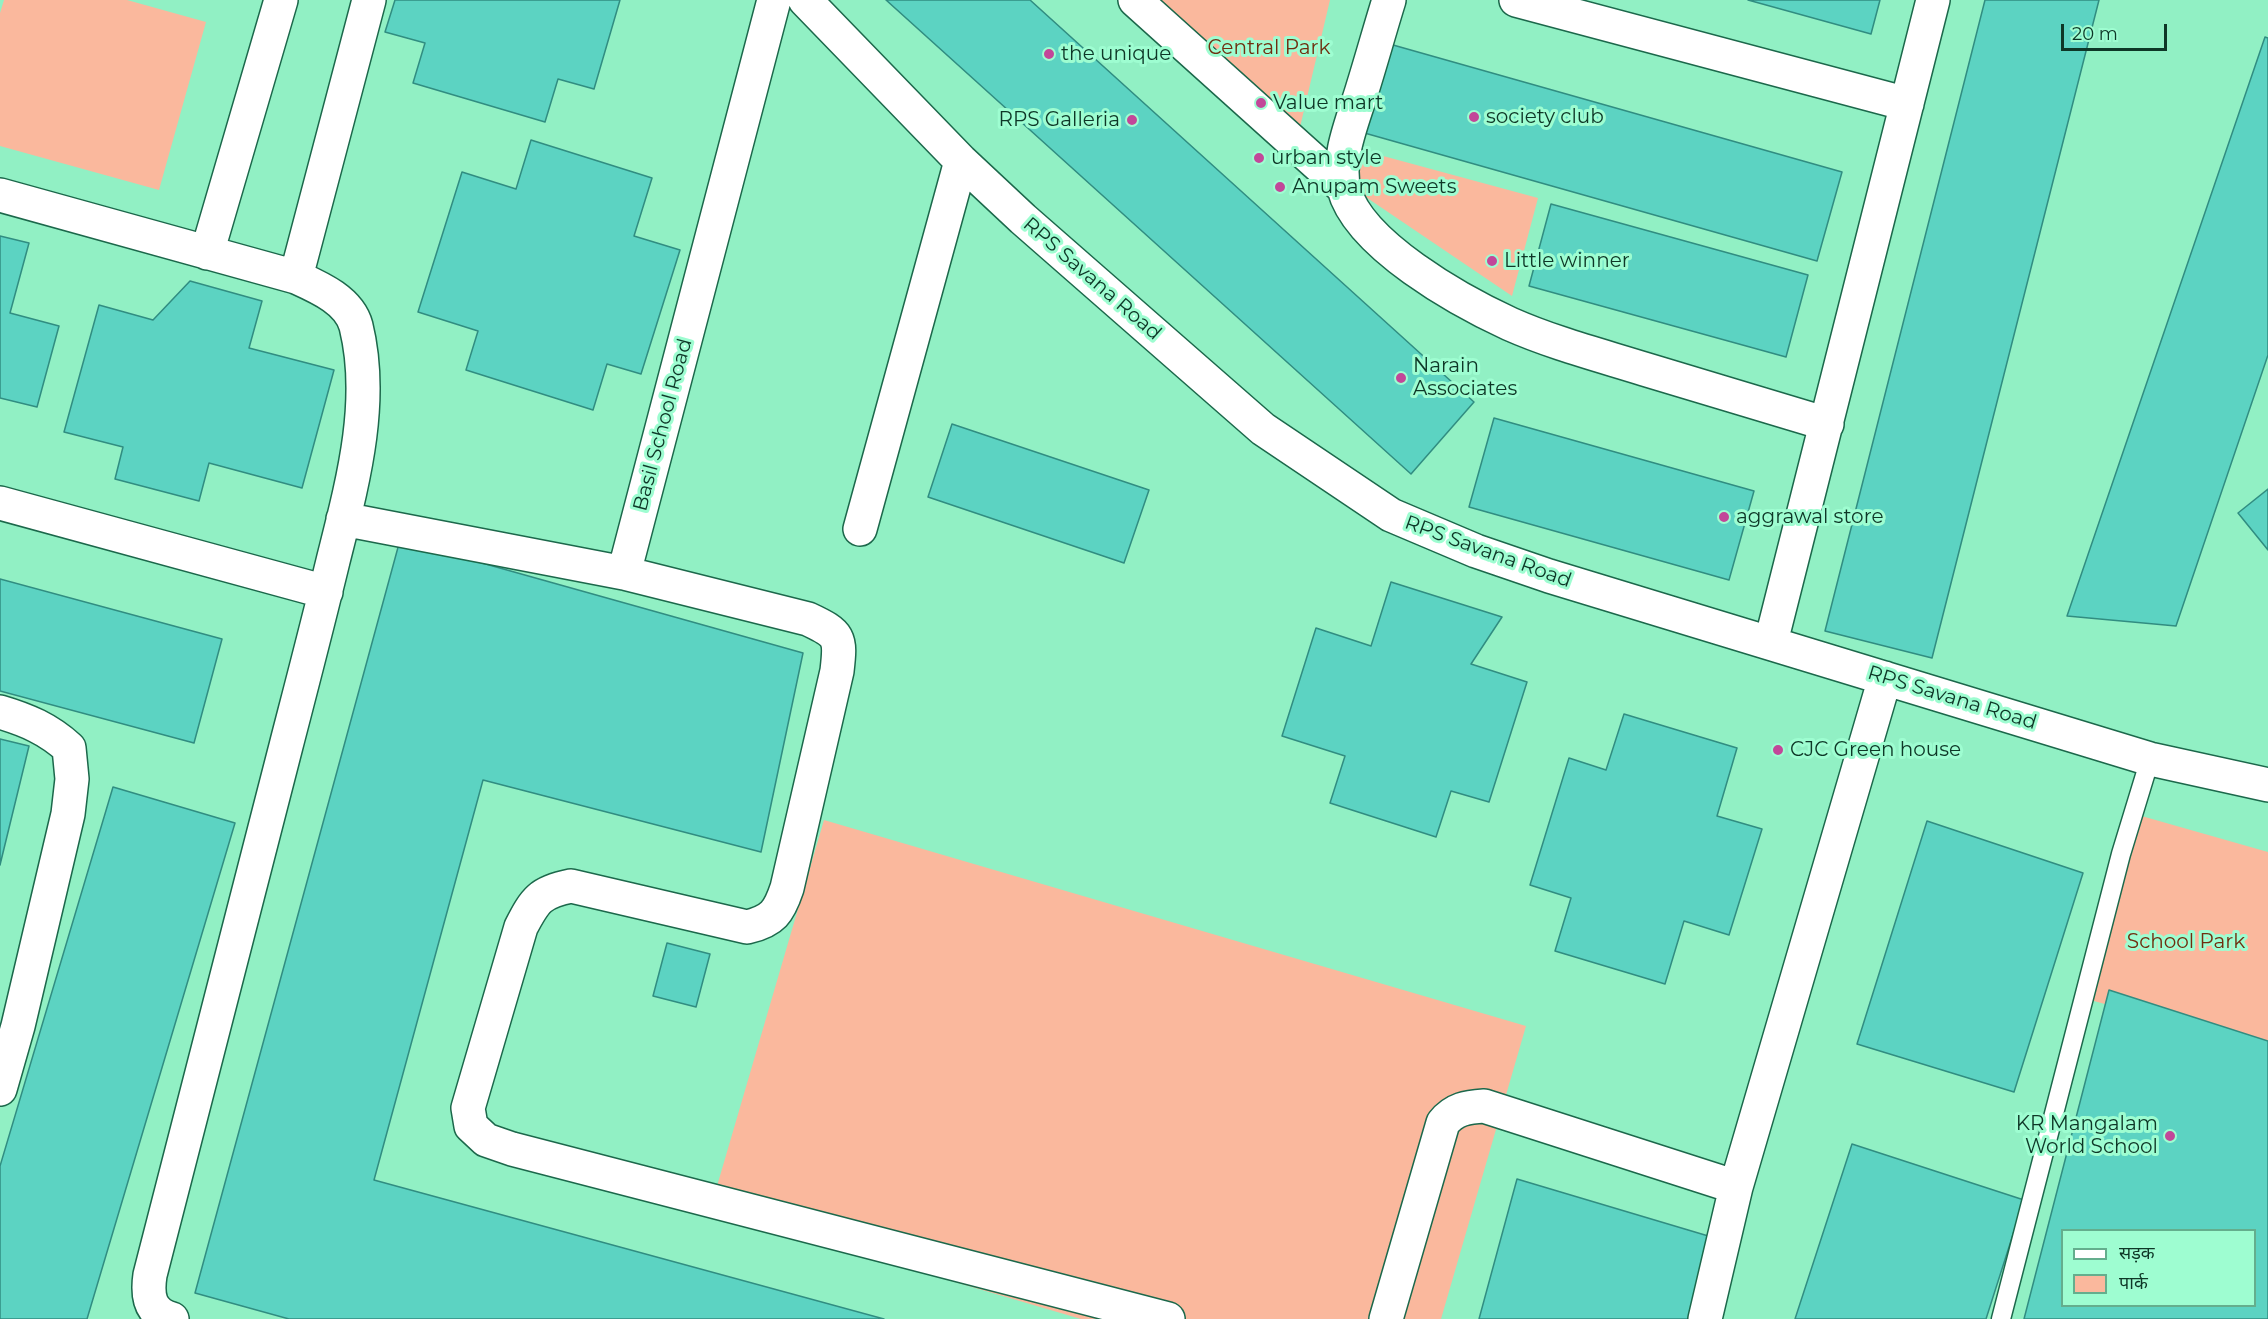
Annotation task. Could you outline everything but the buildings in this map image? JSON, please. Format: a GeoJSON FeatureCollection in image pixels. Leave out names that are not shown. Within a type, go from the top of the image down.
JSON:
{"type":"FeatureCollection","features":[{"type":"Feature","properties":{"kind":"street"},"geometry":{"type":"LineString","coordinates":[[207,253],[281,0]]}},
{"type":"Feature","properties":{"kind":"street"},"geometry":{"type":"LineString","coordinates":[[296,278],[369,0]]}},
{"type":"Feature","properties":{"kind":"street","name":"Basil School Road"},"geometry":{"type":"LineString","coordinates":[[624,573],[774,0]]}},
{"type":"Feature","properties":{"kind":"street","name":"RPS Savana Road"},"geometry":{"type":"LineString","coordinates":[[805,0],[961,161],[1023,219],[1263,429],[1390,515],[1476,551],[1549,576],[2150,759],[2268,785]]}},
{"type":"Feature","properties":{"kind":"street"},"geometry":{"type":"LineString","coordinates":[[1135,0],[1344,188]]}},
{"type":"Feature","properties":{"kind":"street"},"geometry":{"type":"LineString","coordinates":[[1389,0],[1347,140],[1342,168],[1344,188],[1351,206],[1362,222],[1406,263],[1449,291],[1510,324],[1592,353],[1827,424]]}},
{"type":"Feature","properties":{"kind":"street"},"geometry":{"type":"LineString","coordinates":[[1515,0],[1907,104]]}},
{"type":"Feature","properties":{"kind":"street"},"geometry":{"type":"LineString","coordinates":[[1771,642],[1934,0]]}},
{"type":"Feature","properties":{"kind":"street"},"geometry":{"type":"LineString","coordinates":[[861,529],[961,161]]}},
{"type":"Feature","properties":{"kind":"street"},"geometry":{"type":"LineString","coordinates":[[0,195],[296,278],[318,287],[336,299],[348,311],[355,323],[364,396],[354,471],[326,592],[150,1275],[148,1290],[152,1306],[163,1317],[171,1319]]}},
{"type":"Feature","properties":{"kind":"street"},"geometry":{"type":"LineString","coordinates":[[0,503],[326,592]]}},
{"type":"Feature","properties":{"kind":"street"},"geometry":{"type":"LineString","coordinates":[[343,519],[624,573],[808,619],[830,629],[840,645],[837,671],[787,888],[780,908],[759,924],[747,927],[571,886],[550,890],[532,905],[521,927],[475,1080],[468,1108],[471,1126],[486,1140],[512,1149],[1168,1319]]}},
{"type":"Feature","properties":{"kind":"street"},"geometry":{"type":"LineString","coordinates":[[1705,1319],[1736,1187],[1885,678]]}},
{"type":"Feature","properties":{"kind":"street"},"geometry":{"type":"LineString","coordinates":[[0,712],[26,720],[53,733],[69,748],[72,779],[68,814],[9,1024],[0,1089]]}},
{"type":"Feature","properties":{"kind":"street"},"geometry":{"type":"LineString","coordinates":[[1386,1319],[1443,1123],[1451,1114],[1467,1107],[1484,1106],[1736,1187]]}},
{"type":"Feature","properties":{"kind":"lane"},"geometry":{"type":"LineString","coordinates":[[2001,1319],[2121,854],[2150,759]]}},
{"type":"Feature","properties":{"kind":"green space"},"geometry":{"type":"Polygon","coordinates":[[[4,0],[127,0],[206,22],[159,190],[0,146],[0,13],[4,0]]]}},
{"type":"Feature","properties":{"kind":"green space","name":"Central Park"},"geometry":{"type":"Polygon","coordinates":[[[1156,0],[1330,0],[1296,144],[1156,0]]]}},
{"type":"Feature","properties":{"kind":"green space"},"geometry":{"type":"Polygon","coordinates":[[[1361,150],[1538,198],[1512,296],[1351,187],[1361,150]]]}},
{"type":"Feature","properties":{"kind":"green space","name":"School Park"},"geometry":{"type":"Polygon","coordinates":[[[2138,815],[2268,852],[2268,1050],[2087,999],[2138,815]]]}},
{"type":"Feature","properties":{"kind":"green space"},"geometry":{"type":"Polygon","coordinates":[[[824,820],[1526,1026],[1441,1319],[1081,1319],[710,1210],[824,820]]]}},
{"type":"Feature","properties":{"kind":"place","name":"the unique"},"geometry":{"type":"Point","coordinates":[1049,54]}},
{"type":"Feature","properties":{"kind":"place","name":"Value mart"},"geometry":{"type":"Point","coordinates":[1261,103]}},
{"type":"Feature","properties":{"kind":"place","name":"society club"},"geometry":{"type":"Point","coordinates":[1474,117]}},
{"type":"Feature","properties":{"kind":"place","name":"RPS Galleria"},"geometry":{"type":"Point","coordinates":[1132,120]}},
{"type":"Feature","properties":{"kind":"place","name":"urban style"},"geometry":{"type":"Point","coordinates":[1259,158]}},
{"type":"Feature","properties":{"kind":"place","name":"Anupam Sweets"},"geometry":{"type":"Point","coordinates":[1280,187]}},
{"type":"Feature","properties":{"kind":"place","name":"Little winner"},"geometry":{"type":"Point","coordinates":[1492,261]}},
{"type":"Feature","properties":{"kind":"place","name":"Narain Associates"},"geometry":{"type":"Point","coordinates":[1401,378]}},
{"type":"Feature","properties":{"kind":"place","name":"aggrawal store"},"geometry":{"type":"Point","coordinates":[1724,517]}},
{"type":"Feature","properties":{"kind":"place","name":"CJC Green house"},"geometry":{"type":"Point","coordinates":[1778,750]}},
{"type":"Feature","properties":{"kind":"place","name":"KR Mangalam World School"},"geometry":{"type":"Point","coordinates":[2170,1136]}}]}
